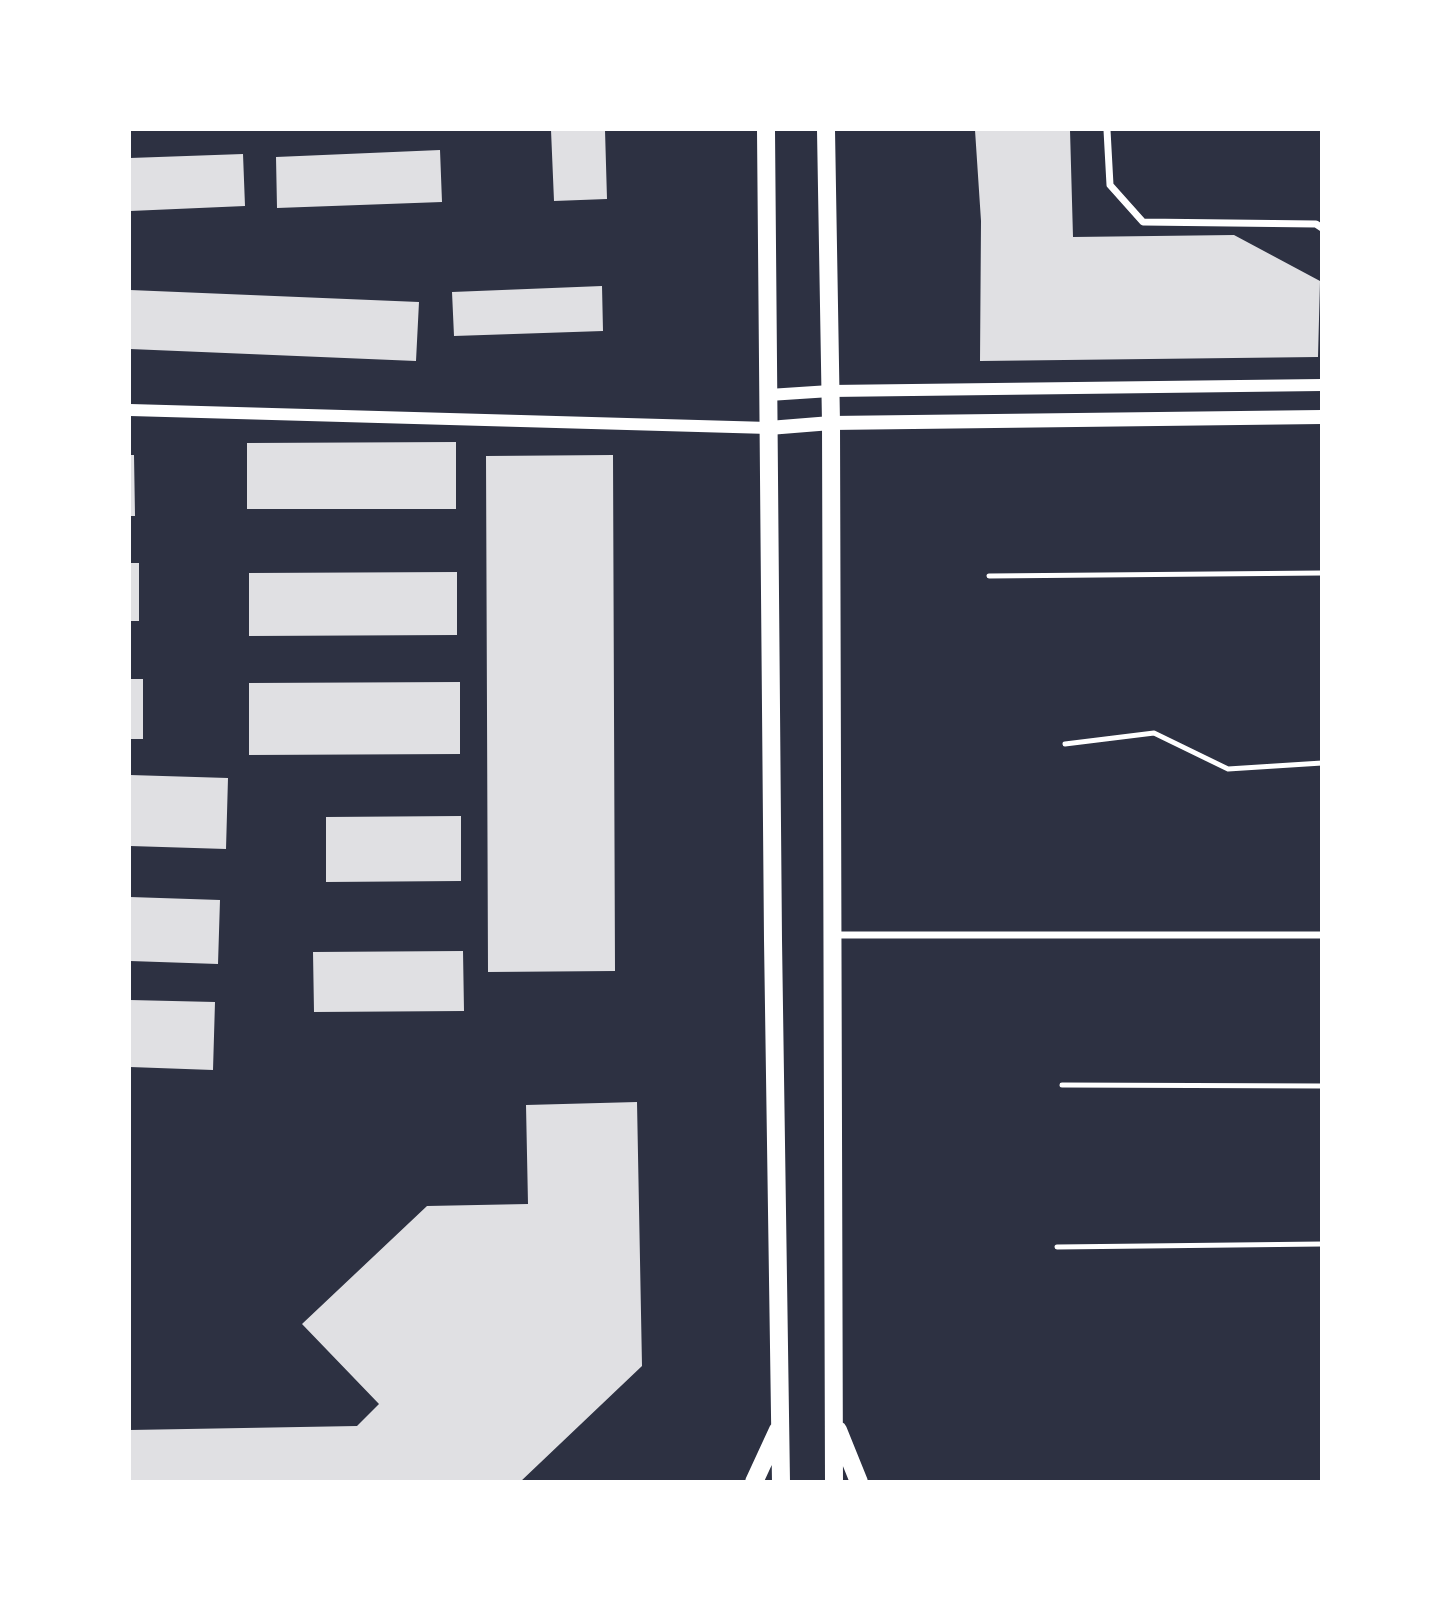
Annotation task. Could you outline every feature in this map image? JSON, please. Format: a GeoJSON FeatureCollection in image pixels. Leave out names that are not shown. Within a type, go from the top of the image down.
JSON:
{"type":"FeatureCollection","features":[{"type":"Feature","properties":{"kind":"main road"},"geometry":{"type":"LineString","coordinates":[[766,130],[781,1482]]}},
{"type":"Feature","properties":{"kind":"main road"},"geometry":{"type":"LineString","coordinates":[[826,130],[831,423],[834,1482]]}},
{"type":"Feature","properties":{"kind":"main road"},"geometry":{"type":"LineString","coordinates":[[769,428],[831,423],[1321,417]]}},
{"type":"Feature","properties":{"kind":"main road"},"geometry":{"type":"LineString","coordinates":[[833,1419],[859,1482]]}},
{"type":"Feature","properties":{"kind":"main road"},"geometry":{"type":"LineString","coordinates":[[754,1482],[779,1427]]}},
{"type":"Feature","properties":{"kind":"street"},"geometry":{"type":"LineString","coordinates":[[1107,130],[1110,185],[1143,222],[1315,224],[1321,228]]}},
{"type":"Feature","properties":{"kind":"street"},"geometry":{"type":"LineString","coordinates":[[769,395],[830,391],[1321,385]]}},
{"type":"Feature","properties":{"kind":"street"},"geometry":{"type":"LineString","coordinates":[[130,410],[769,428]]}},
{"type":"Feature","properties":{"kind":"street"},"geometry":{"type":"LineString","coordinates":[[832,935],[1321,935]]}},
{"type":"Feature","properties":{"kind":"lane"},"geometry":{"type":"LineString","coordinates":[[989,576],[1321,573]]}},
{"type":"Feature","properties":{"kind":"lane"},"geometry":{"type":"LineString","coordinates":[[1065,744],[1154,733],[1228,769],[1321,763]]}},
{"type":"Feature","properties":{"kind":"lane"},"geometry":{"type":"LineString","coordinates":[[1062,1085],[1321,1086]]}},
{"type":"Feature","properties":{"kind":"lane"},"geometry":{"type":"LineString","coordinates":[[1057,1247],[1321,1244]]}},
{"type":"Feature","properties":{"kind":"building"},"geometry":{"type":"Polygon","coordinates":[[[551,130],[605,130],[607,199],[554,201],[551,130]]]}},
{"type":"Feature","properties":{"kind":"building"},"geometry":{"type":"Polygon","coordinates":[[[975,130],[1070,130],[1073,237],[1234,235],[1320,281],[1318,357],[980,361],[981,221],[975,130]]]}},
{"type":"Feature","properties":{"kind":"building"},"geometry":{"type":"Polygon","coordinates":[[[440,150],[442,202],[277,208],[276,157],[440,150]]]}},
{"type":"Feature","properties":{"kind":"building"},"geometry":{"type":"Polygon","coordinates":[[[243,154],[245,206],[130,211],[130,158],[243,154]]]}},
{"type":"Feature","properties":{"kind":"building"},"geometry":{"type":"Polygon","coordinates":[[[602,286],[603,331],[454,336],[452,292],[602,286]]]}},
{"type":"Feature","properties":{"kind":"building"},"geometry":{"type":"Polygon","coordinates":[[[130,290],[419,302],[416,361],[130,349],[130,290]]]}},
{"type":"Feature","properties":{"kind":"building"},"geometry":{"type":"Polygon","coordinates":[[[456,442],[456,509],[247,509],[247,443],[456,442]]]}},
{"type":"Feature","properties":{"kind":"building"},"geometry":{"type":"Polygon","coordinates":[[[130,455],[134,455],[135,516],[130,516],[130,455]]]}},
{"type":"Feature","properties":{"kind":"building"},"geometry":{"type":"Polygon","coordinates":[[[613,455],[615,971],[488,972],[486,456],[613,455]]]}},
{"type":"Feature","properties":{"kind":"building"},"geometry":{"type":"Polygon","coordinates":[[[130,563],[139,563],[139,621],[130,621],[130,563]]]}},
{"type":"Feature","properties":{"kind":"building"},"geometry":{"type":"Polygon","coordinates":[[[457,572],[457,635],[249,636],[249,573],[457,572]]]}},
{"type":"Feature","properties":{"kind":"building"},"geometry":{"type":"Polygon","coordinates":[[[130,679],[143,679],[143,739],[130,739],[130,679]]]}},
{"type":"Feature","properties":{"kind":"building"},"geometry":{"type":"Polygon","coordinates":[[[460,682],[460,754],[249,755],[249,683],[460,682]]]}},
{"type":"Feature","properties":{"kind":"building"},"geometry":{"type":"Polygon","coordinates":[[[130,775],[228,778],[226,849],[130,846],[130,775]]]}},
{"type":"Feature","properties":{"kind":"building"},"geometry":{"type":"Polygon","coordinates":[[[461,816],[461,881],[326,882],[326,817],[461,816]]]}},
{"type":"Feature","properties":{"kind":"building"},"geometry":{"type":"Polygon","coordinates":[[[130,897],[220,900],[218,964],[130,961],[130,897]]]}},
{"type":"Feature","properties":{"kind":"building"},"geometry":{"type":"Polygon","coordinates":[[[463,951],[464,1011],[314,1012],[313,952],[463,951]]]}},
{"type":"Feature","properties":{"kind":"building"},"geometry":{"type":"Polygon","coordinates":[[[130,1000],[215,1002],[213,1070],[130,1067],[130,1000]]]}},
{"type":"Feature","properties":{"kind":"building"},"geometry":{"type":"Polygon","coordinates":[[[637,1102],[642,1366],[520,1482],[130,1482],[130,1430],[357,1426],[379,1404],[302,1324],[427,1206],[528,1204],[526,1105],[637,1102]]]}}]}
